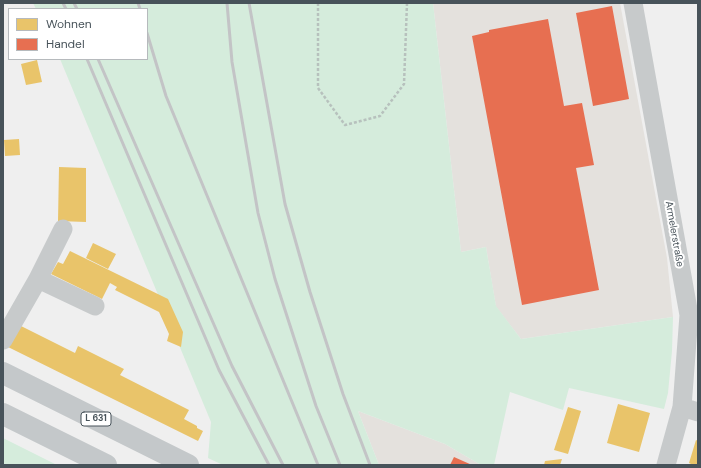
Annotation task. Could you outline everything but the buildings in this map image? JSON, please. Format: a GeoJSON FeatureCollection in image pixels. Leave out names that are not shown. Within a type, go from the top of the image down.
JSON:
{"type":"FeatureCollection","features":[{"type":"Feature","properties":{"kind":"main road","name":"L 631"},"geometry":{"type":"LineString","coordinates":[[3,374],[188,465]]}},
{"type":"Feature","properties":{"kind":"main road"},"geometry":{"type":"LineString","coordinates":[[3,414],[106,465]]}},
{"type":"Feature","properties":{"kind":"street","name":"Armelerstraße"},"geometry":{"type":"LineString","coordinates":[[633,3],[689,315],[690,410],[666,465]]}},
{"type":"Feature","properties":{"kind":"street"},"geometry":{"type":"LineString","coordinates":[[3,340],[38,279],[63,229]]}},
{"type":"Feature","properties":{"kind":"street"},"geometry":{"type":"LineString","coordinates":[[38,279],[95,306]]}},
{"type":"Feature","properties":{"kind":"path"},"geometry":{"type":"LineString","coordinates":[[318,3],[318,88],[345,125],[380,116],[404,84],[407,3]]}},
{"type":"Feature","properties":{"kind":"shaded area"},"geometry":{"type":"Polygon","coordinates":[[[433,3],[620,3],[667,258],[673,317],[521,339],[496,307],[486,247],[461,252],[433,3]]]}},
{"type":"Feature","properties":{"kind":"shaded area"},"geometry":{"type":"Polygon","coordinates":[[[358,411],[445,444],[481,465],[379,465],[358,411]]]}},
{"type":"Feature","properties":{"kind":"green space"},"geometry":{"type":"Polygon","coordinates":[[[33,3],[433,3],[461,252],[486,247],[496,306],[521,339],[673,317],[672,351],[668,393],[664,409],[569,388],[563,410],[510,392],[494,465],[481,465],[445,444],[358,411],[379,465],[223,465],[208,458],[211,422],[60,60],[148,60],[148,8],[36,8],[33,3]]]}},
{"type":"Feature","properties":{"kind":"green space"},"geometry":{"type":"Polygon","coordinates":[[[3,438],[57,465],[3,465],[3,438]]]}},
{"type":"Feature","properties":{"kind":"railway"},"geometry":{"type":"LineString","coordinates":[[63,3],[66,8]]}},
{"type":"Feature","properties":{"kind":"railway"},"geometry":{"type":"LineString","coordinates":[[74,3],[76,8]]}},
{"type":"Feature","properties":{"kind":"railway"},"geometry":{"type":"LineString","coordinates":[[138,3],[140,8]]}},
{"type":"Feature","properties":{"kind":"railway"},"geometry":{"type":"LineString","coordinates":[[227,3],[232,62],[258,213],[275,279],[316,406],[340,465]]}},
{"type":"Feature","properties":{"kind":"railway"},"geometry":{"type":"LineString","coordinates":[[249,3],[285,204],[310,292],[343,394],[370,465]]}},
{"type":"Feature","properties":{"kind":"railway"},"geometry":{"type":"LineString","coordinates":[[148,36],[166,96],[318,465]]}},
{"type":"Feature","properties":{"kind":"railway"},"geometry":{"type":"LineString","coordinates":[[87,60],[219,370],[269,465]]}},
{"type":"Feature","properties":{"kind":"railway"},"geometry":{"type":"LineString","coordinates":[[98,60],[232,366],[283,465]]}}]}
